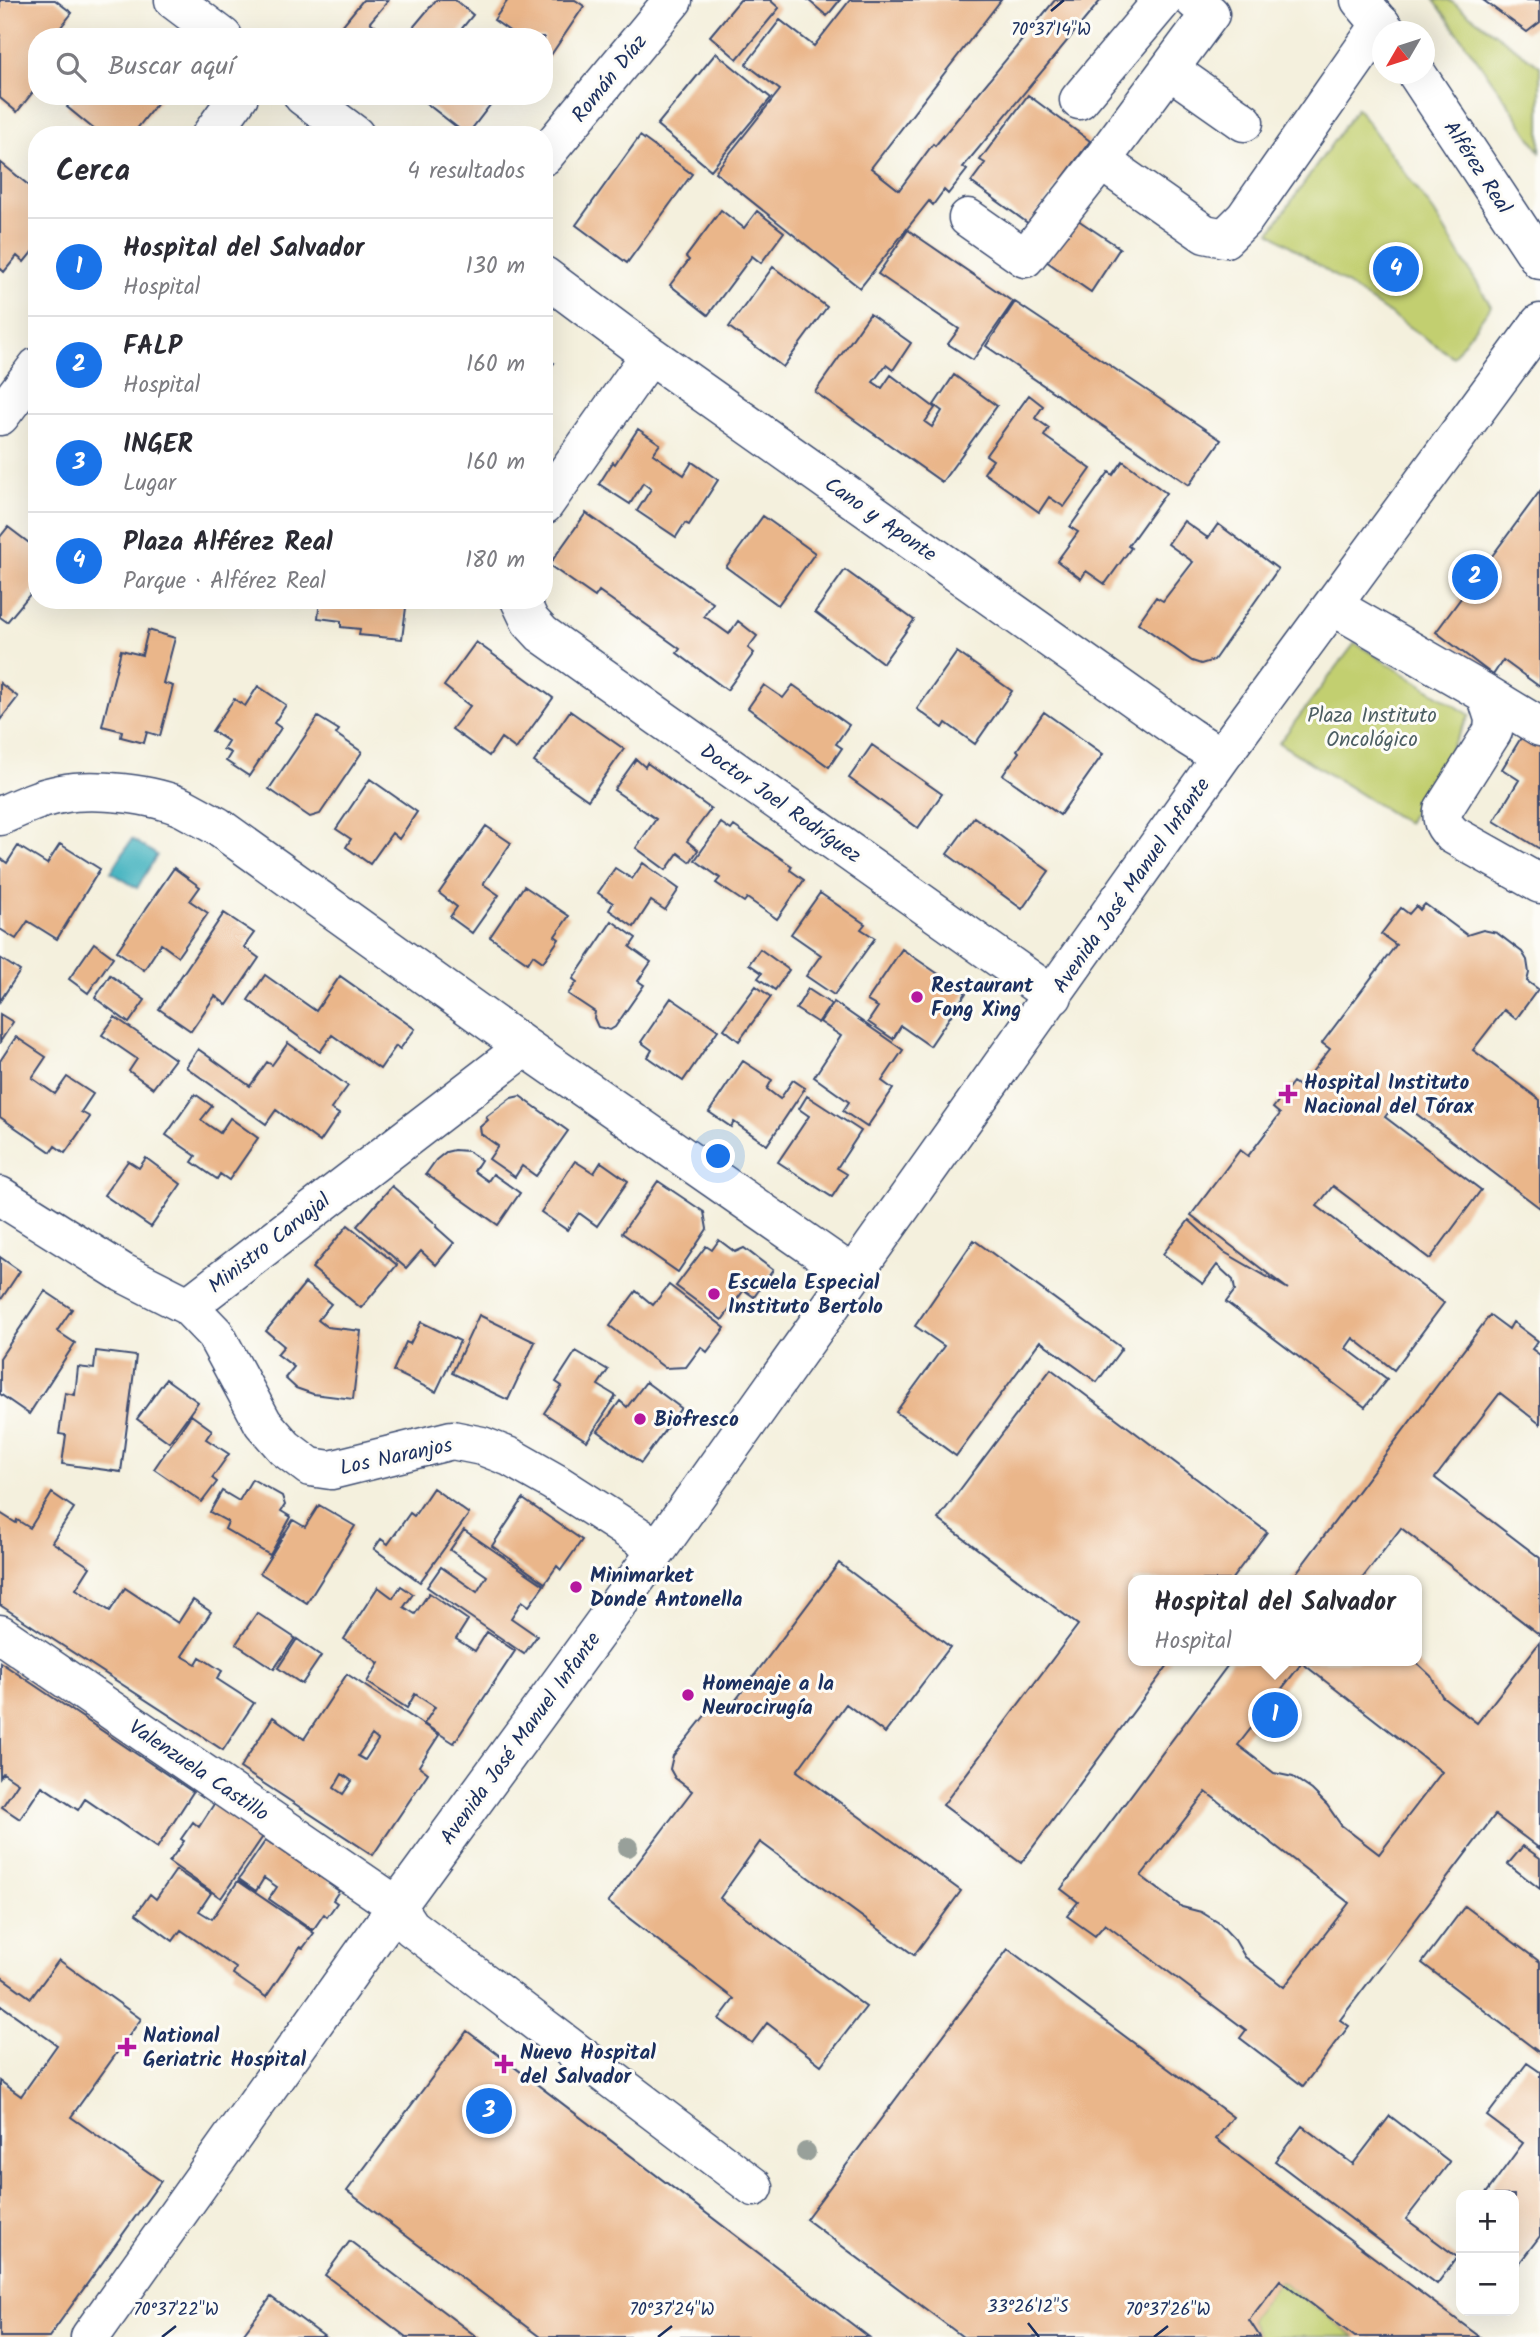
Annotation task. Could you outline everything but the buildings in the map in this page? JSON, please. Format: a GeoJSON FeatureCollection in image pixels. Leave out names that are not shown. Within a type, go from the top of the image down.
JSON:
{"type":"FeatureCollection","features":[{"type":"Feature","properties":{"kind":"street"},"geometry":{"type":"LineString","coordinates":[[174,0],[211,28]]}},
{"type":"Feature","properties":{"kind":"street","name":"Román Díaz"},"geometry":{"type":"LineString","coordinates":[[553,145],[673,0]]}},
{"type":"Feature","properties":{"kind":"street"},"geometry":{"type":"LineString","coordinates":[[1079,100],[1163,0]]}},
{"type":"Feature","properties":{"kind":"street"},"geometry":{"type":"LineString","coordinates":[[968,218],[1025,258],[1210,15],[1194,0]]}},
{"type":"Feature","properties":{"kind":"street"},"geometry":{"type":"LineString","coordinates":[[1101,161],[1205,233],[1225,238],[1245,218],[1376,19]]}},
{"type":"Feature","properties":{"kind":"street"},"geometry":{"type":"LineString","coordinates":[[1170,70],[1244,122]]}},
{"type":"Feature","properties":{"kind":"street","name":"Alférez Real"},"geometry":{"type":"LineString","coordinates":[[1424,84],[1540,260]]}},
{"type":"Feature","properties":{"kind":"street"},"geometry":{"type":"LineString","coordinates":[[217,126],[233,105]]}},
{"type":"Feature","properties":{"kind":"street"},"geometry":{"type":"LineString","coordinates":[[315,105],[343,126]]}},
{"type":"Feature","properties":{"kind":"street","name":"Cano y Aponte"},"geometry":{"type":"LineString","coordinates":[[553,283],[650,355],[1221,757]]}},
{"type":"Feature","properties":{"kind":"street","name":"Avenida José Manuel Infante"},"geometry":{"type":"LineString","coordinates":[[90,2337],[397,1906],[658,1549],[1221,757],[1540,323]]}},
{"type":"Feature","properties":{"kind":"street"},"geometry":{"type":"LineString","coordinates":[[553,492],[650,355]]}},
{"type":"Feature","properties":{"kind":"street"},"geometry":{"type":"LineString","coordinates":[[0,416],[28,379]]}},
{"type":"Feature","properties":{"kind":"street"},"geometry":{"type":"LineString","coordinates":[[1333,606],[1540,727]]}},
{"type":"Feature","properties":{"kind":"street","name":"Doctor Joel Rodríguez"},"geometry":{"type":"LineString","coordinates":[[524,609],[530,621],[542,634],[1053,996]]}},
{"type":"Feature","properties":{"kind":"street"},"geometry":{"type":"LineString","coordinates":[[1486,694],[1494,719],[1493,732],[1443,810],[1442,818],[1445,827],[1454,835],[1531,869]]}},
{"type":"Feature","properties":{"kind":"street"},"geometry":{"type":"LineString","coordinates":[[0,816],[26,804],[63,793],[109,792],[149,797],[182,807],[217,826],[525,1047],[853,1275]]}},
{"type":"Feature","properties":{"kind":"street","name":"Ministro Carvajal"},"geometry":{"type":"LineString","coordinates":[[0,1196],[123,1273],[188,1306],[525,1047]]}},
{"type":"Feature","properties":{"kind":"street","name":"Los Naranjos"},"geometry":{"type":"LineString","coordinates":[[188,1306],[215,1335],[263,1423],[285,1448],[310,1466],[331,1469],[452,1440],[482,1446],[510,1457],[543,1476],[658,1549]]}},
{"type":"Feature","properties":{"kind":"street","name":"Valenzuela Castillo"},"geometry":{"type":"LineString","coordinates":[[0,1634],[397,1906],[411,1927],[754,2187]]}},
{"type":"Feature","properties":{"kind":"green space"},"geometry":{"type":"Polygon","coordinates":[[[1434,0],[1449,0],[1540,66],[1540,152],[1501,93],[1434,0]]]}},
{"type":"Feature","properties":{"kind":"green space"},"geometry":{"type":"Polygon","coordinates":[[[1357,108],[1434,212],[1491,306],[1453,357],[1270,232],[1357,108]]]}},
{"type":"Feature","properties":{"kind":"green space","name":"Plaza Instituto Oncológico"},"geometry":{"type":"Polygon","coordinates":[[[1355,643],[1470,715],[1407,823],[1279,743],[1355,643]]]}},
{"type":"Feature","properties":{"kind":"green space"},"geometry":{"type":"Polygon","coordinates":[[[1280,2280],[1355,2337],[1260,2337],[1249,2320],[1280,2280]]]}},
{"type":"Feature","properties":{"kind":"water"},"geometry":{"type":"Polygon","coordinates":[[[132,839],[157,855],[137,888],[111,872],[132,839]]]}},
{"type":"Feature","properties":{"kind":"place","name":"Plaza Alférez Real"},"geometry":{"type":"Point","coordinates":[1396,269]}},
{"type":"Feature","properties":{"kind":"place","name":"FALP"},"geometry":{"type":"Point","coordinates":[1475,577]}},
{"type":"Feature","properties":{"kind":"place","name":"Restaurant Fong Xing"},"geometry":{"type":"Point","coordinates":[917,997]}},
{"type":"Feature","properties":{"kind":"place","name":"Hospital Instituto Nacional del Tórax"},"geometry":{"type":"Point","coordinates":[1288,1094]}},
{"type":"Feature","properties":{"kind":"place","name":"Escuela Especial Instituto Bertolo"},"geometry":{"type":"Point","coordinates":[714,1294]}},
{"type":"Feature","properties":{"kind":"place","name":"Biofresco"},"geometry":{"type":"Point","coordinates":[640,1419]}},
{"type":"Feature","properties":{"kind":"place","name":"Minimarket Donde Antonella"},"geometry":{"type":"Point","coordinates":[576,1587]}},
{"type":"Feature","properties":{"kind":"place","name":"Homenaje a la Neurocirugía"},"geometry":{"type":"Point","coordinates":[688,1695]}},
{"type":"Feature","properties":{"kind":"place","name":"Hospital del Salvador"},"geometry":{"type":"Point","coordinates":[1275,1715]}},
{"type":"Feature","properties":{"kind":"place","name":"National Geriatric Hospital"},"geometry":{"type":"Point","coordinates":[127,2047]}},
{"type":"Feature","properties":{"kind":"place","name":"Nuevo Hospital del Salvador"},"geometry":{"type":"Point","coordinates":[504,2064]}},
{"type":"Feature","properties":{"kind":"place","name":"INGER"},"geometry":{"type":"Point","coordinates":[489,2111]}}]}
